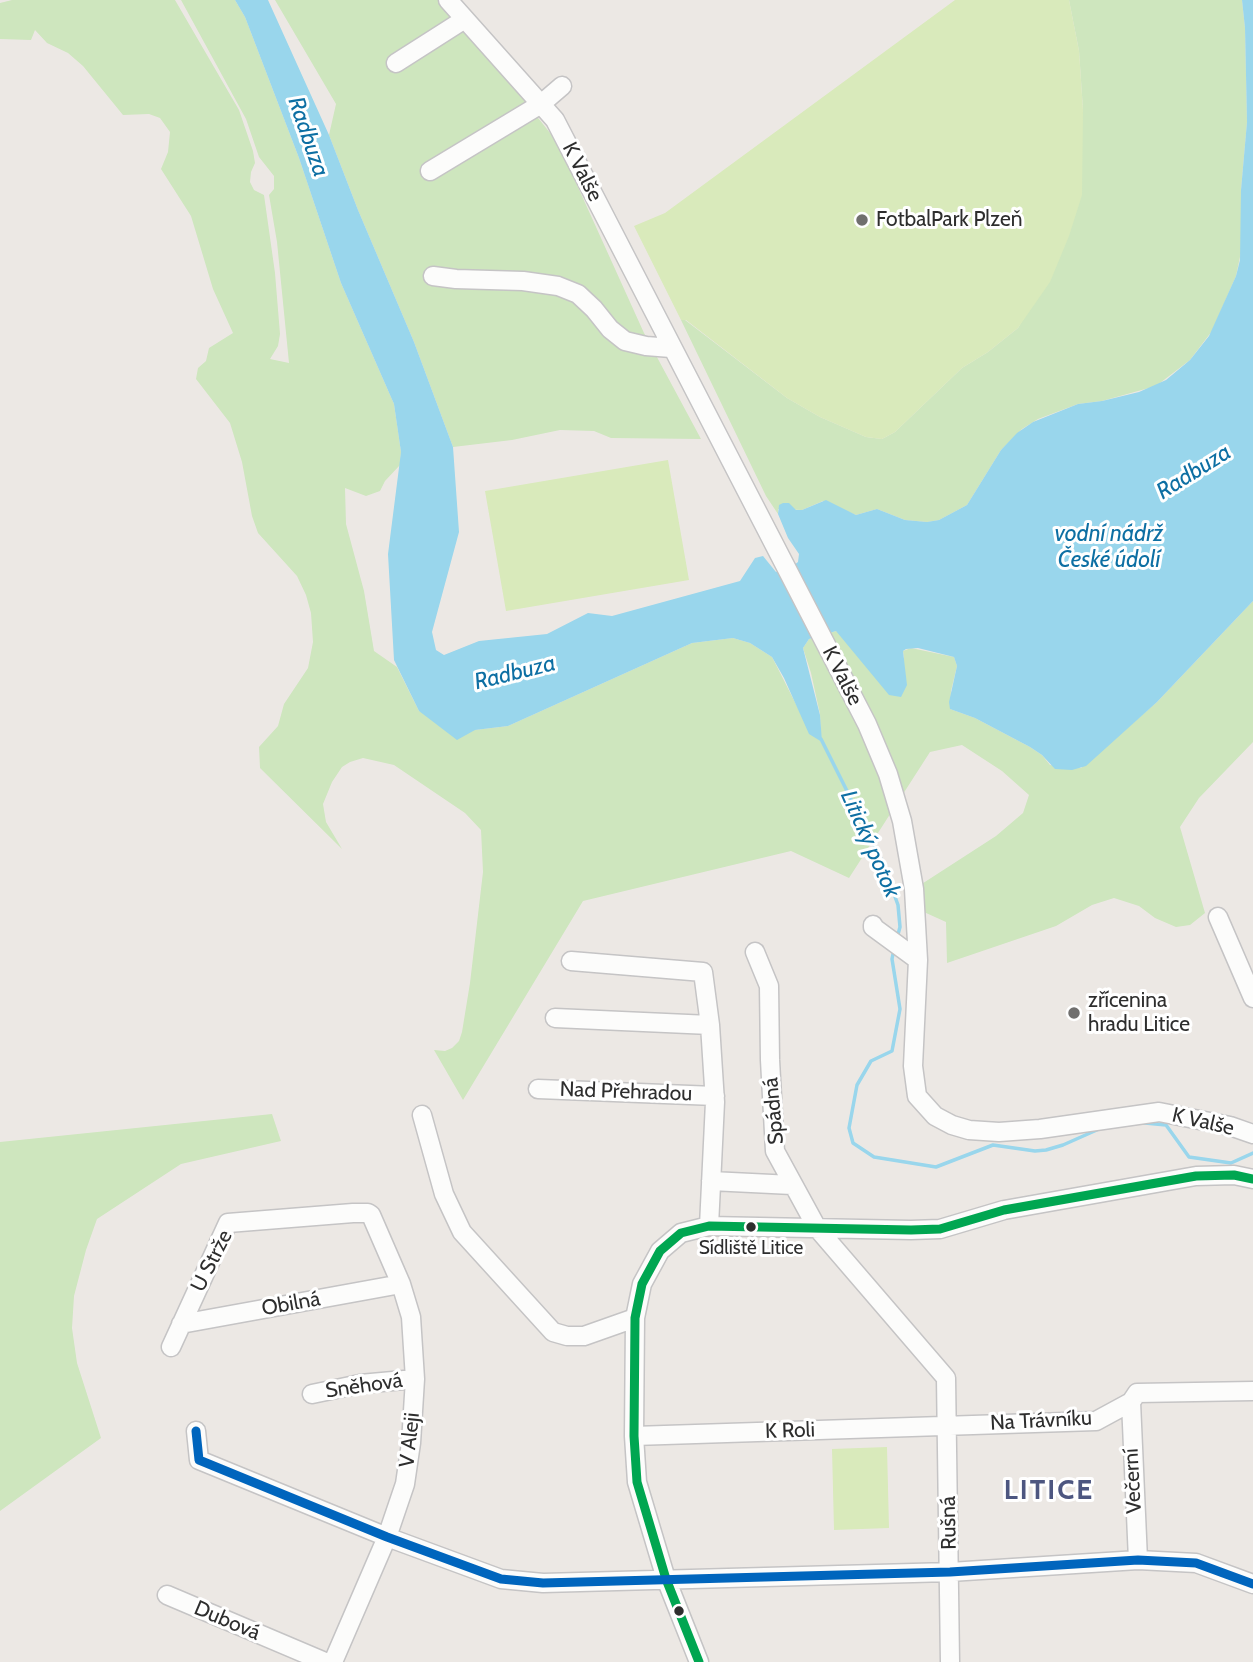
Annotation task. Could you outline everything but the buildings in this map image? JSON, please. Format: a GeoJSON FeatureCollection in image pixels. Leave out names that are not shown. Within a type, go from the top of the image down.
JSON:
{"type":"FeatureCollection","features":[{"type":"Feature","properties":{"kind":"street","name":"K Valše"},"geometry":{"type":"LineString","coordinates":[[448,0],[555,120],[867,724],[888,774],[902,821],[914,889],[918,960],[913,1066],[917,1096],[934,1116],[968,1130],[999,1132],[1040,1129],[1159,1112],[1230,1126],[1253,1134]]}},
{"type":"Feature","properties":{"kind":"street"},"geometry":{"type":"LineString","coordinates":[[396,63],[465,19]]}},
{"type":"Feature","properties":{"kind":"street"},"geometry":{"type":"LineString","coordinates":[[430,171],[541,103],[562,86]]}},
{"type":"Feature","properties":{"kind":"street"},"geometry":{"type":"LineString","coordinates":[[433,276],[477,281],[523,281],[558,286],[578,295],[594,309],[610,330],[625,341],[671,348]]}},
{"type":"Feature","properties":{"kind":"street"},"geometry":{"type":"LineString","coordinates":[[1218,917],[1253,998]]}},
{"type":"Feature","properties":{"kind":"street"},"geometry":{"type":"LineString","coordinates":[[873,925],[918,960]]}},
{"type":"Feature","properties":{"kind":"street","name":"Spádná"},"geometry":{"type":"LineString","coordinates":[[755,952],[769,986],[775,1151],[817,1228],[946,1378],[946,1426]]}},
{"type":"Feature","properties":{"kind":"street","name":"Nad Přehradou"},"geometry":{"type":"LineString","coordinates":[[571,961],[703,972],[715,1096],[709,1226]]}},
{"type":"Feature","properties":{"kind":"street"},"geometry":{"type":"LineString","coordinates":[[555,1018],[710,1025]]}},
{"type":"Feature","properties":{"kind":"street","name":"Nad Přehradou"},"geometry":{"type":"LineString","coordinates":[[538,1088],[715,1096]]}},
{"type":"Feature","properties":{"kind":"street"},"geometry":{"type":"LineString","coordinates":[[422,1115],[444,1194],[462,1232],[553,1332],[567,1336],[584,1336],[635,1318]]}},
{"type":"Feature","properties":{"kind":"street"},"geometry":{"type":"LineString","coordinates":[[699,1662],[666,1579],[637,1482],[634,1436],[635,1318],[642,1284],[660,1251],[681,1233],[709,1226],[911,1230],[940,1228],[1004,1210],[1196,1176],[1234,1175],[1253,1179]]}},
{"type":"Feature","properties":{"kind":"street"},"geometry":{"type":"LineString","coordinates":[[711,1181],[792,1185]]}},
{"type":"Feature","properties":{"kind":"street","name":"V Aleji"},"geometry":{"type":"LineString","coordinates":[[333,1662],[387,1537],[405,1484],[415,1379],[411,1317],[401,1284],[368,1213]]}},
{"type":"Feature","properties":{"kind":"street","name":"U Strže"},"geometry":{"type":"LineString","coordinates":[[171,1347],[228,1223],[368,1213]]}},
{"type":"Feature","properties":{"kind":"street","name":"Obilná"},"geometry":{"type":"LineString","coordinates":[[181,1324],[401,1284]]}},
{"type":"Feature","properties":{"kind":"street","name":"Sněhová"},"geometry":{"type":"LineString","coordinates":[[312,1394],[360,1384],[415,1379]]}},
{"type":"Feature","properties":{"kind":"street","name":"Na Trávníku"},"geometry":{"type":"LineString","coordinates":[[946,1426],[1096,1421],[1130,1402],[1137,1393],[1253,1391]]}},
{"type":"Feature","properties":{"kind":"street","name":"Večerní"},"geometry":{"type":"LineString","coordinates":[[1130,1402],[1138,1560]]}},
{"type":"Feature","properties":{"kind":"street","name":"K Roli"},"geometry":{"type":"LineString","coordinates":[[634,1436],[946,1426]]}},
{"type":"Feature","properties":{"kind":"street","name":"Rušná"},"geometry":{"type":"LineString","coordinates":[[946,1426],[950,1662]]}},
{"type":"Feature","properties":{"kind":"street"},"geometry":{"type":"LineString","coordinates":[[196,1431],[199,1460],[387,1537],[501,1579],[543,1583],[950,1572],[1138,1560],[1196,1563],[1253,1584]]}},
{"type":"Feature","properties":{"kind":"street","name":"Dubová"},"geometry":{"type":"LineString","coordinates":[[167,1595],[325,1662]]}},
{"type":"Feature","properties":{"kind":"green space"},"geometry":{"type":"Polygon","coordinates":[[[12,0],[175,0],[239,110],[253,151],[255,163],[250,182],[254,190],[264,195],[280,334],[278,346],[270,359],[289,363],[277,242],[269,195],[274,189],[274,176],[259,157],[246,119],[181,0],[235,0],[245,17],[299,158],[341,283],[394,404],[401,452],[400,465],[385,481],[380,491],[366,496],[345,488],[346,524],[364,591],[374,651],[397,667],[419,711],[475,730],[508,726],[692,643],[733,638],[750,643],[772,657],[801,714],[821,742],[820,714],[803,648],[809,639],[836,631],[904,658],[903,651],[911,648],[954,657],[957,666],[950,709],[975,718],[1030,747],[1050,765],[1081,768],[1157,702],[1253,601],[1253,742],[1199,798],[1180,827],[1205,913],[1190,925],[1176,927],[1155,918],[1139,906],[1114,898],[1092,905],[1056,926],[947,963],[946,922],[915,908],[914,889],[996,836],[1023,813],[1029,795],[1002,771],[962,745],[930,752],[849,878],[791,851],[583,901],[463,1100],[434,1050],[445,1051],[452,1048],[459,1041],[462,1032],[483,872],[481,830],[465,813],[394,765],[363,758],[342,767],[323,804],[326,822],[342,849],[260,768],[259,747],[278,726],[284,704],[308,668],[313,642],[311,613],[297,576],[258,533],[230,423],[196,379],[198,368],[206,361],[209,348],[233,333],[213,289],[191,216],[161,169],[168,152],[170,132],[160,118],[149,114],[123,115],[83,66],[68,53],[47,43],[35,30],[31,40],[0,39],[0,3],[12,0]]]}},
{"type":"Feature","properties":{"kind":"green space"},"geometry":{"type":"Polygon","coordinates":[[[275,0],[439,0],[492,60],[558,143],[644,333],[701,439],[611,438],[594,431],[560,430],[512,440],[453,447],[414,342],[329,135],[336,104],[275,0]]]}},
{"type":"Feature","properties":{"kind":"green space","name":"FotbalPark Plzeň"},"geometry":{"type":"Polygon","coordinates":[[[955,0],[1069,0],[1079,51],[1083,110],[1082,195],[1050,282],[1018,328],[962,368],[895,432],[882,439],[866,437],[820,417],[787,398],[686,320],[681,320],[634,226],[665,213],[955,0]]]}},
{"type":"Feature","properties":{"kind":"green space"},"geometry":{"type":"Polygon","coordinates":[[[1069,0],[1242,0],[1247,122],[1241,190],[1241,252],[1236,276],[1212,331],[1190,360],[1156,386],[1102,401],[1078,404],[1038,419],[1022,429],[1001,450],[967,505],[939,520],[905,520],[877,509],[856,515],[823,501],[802,510],[778,509],[778,514],[766,496],[681,320],[685,320],[787,398],[820,417],[866,437],[882,439],[895,432],[962,368],[1018,328],[1031,306],[1083,110],[1079,51],[1069,0]]]}},
{"type":"Feature","properties":{"kind":"green space"},"geometry":{"type":"Polygon","coordinates":[[[668,460],[689,580],[506,611],[485,491],[668,460]]]}},
{"type":"Feature","properties":{"kind":"green space"},"geometry":{"type":"Polygon","coordinates":[[[272,1114],[281,1141],[181,1164],[97,1219],[74,1296],[72,1328],[77,1363],[101,1438],[0,1511],[0,1142],[272,1114]]]}},
{"type":"Feature","properties":{"kind":"green space"},"geometry":{"type":"Polygon","coordinates":[[[887,1447],[889,1528],[834,1530],[832,1449],[887,1447]]]}},
{"type":"Feature","properties":{"kind":"water","name":"vodní nádrž České údolí"},"geometry":{"type":"Polygon","coordinates":[[[235,0],[268,0],[329,135],[414,342],[453,447],[459,532],[432,632],[436,650],[444,655],[479,641],[547,634],[588,613],[612,616],[740,581],[755,558],[763,556],[776,572],[790,568],[798,562],[799,554],[788,538],[778,514],[779,505],[783,503],[802,510],[826,500],[856,515],[877,509],[905,520],[939,520],[967,505],[1001,450],[1017,433],[1033,422],[1078,404],[1139,392],[1166,380],[1190,360],[1209,336],[1236,276],[1240,260],[1241,190],[1247,122],[1242,0],[1253,0],[1253,601],[1157,702],[1086,766],[1072,770],[1055,769],[1030,747],[975,718],[950,709],[949,702],[957,666],[954,657],[918,648],[906,649],[903,651],[907,685],[901,697],[889,695],[836,631],[809,639],[803,648],[820,715],[822,742],[809,734],[772,657],[750,643],[733,638],[692,643],[508,726],[475,730],[457,740],[419,711],[394,660],[388,554],[401,452],[394,404],[341,283],[299,158],[245,17],[235,0]]]}},
{"type":"Feature","properties":{"kind":"waterway","name":"Litický potok"},"geometry":{"type":"LineString","coordinates":[[821,739],[882,861],[898,905],[900,927],[897,938]]}},
{"type":"Feature","properties":{"kind":"waterway","name":"Litický potok"},"geometry":{"type":"LineString","coordinates":[[894,949],[892,959],[900,1009],[892,1051],[871,1061],[857,1085],[849,1128],[853,1143],[874,1157],[936,1167],[993,1145],[1046,1150],[1099,1129]]}},
{"type":"Feature","properties":{"kind":"waterway","name":"Litický potok"},"geometry":{"type":"LineString","coordinates":[[1145,1123],[1166,1125],[1189,1157],[1231,1163],[1253,1153]]}},
{"type":"Feature","properties":{"kind":"transit line"},"geometry":{"type":"LineString","coordinates":[[699,1662],[666,1579],[637,1482],[634,1436],[635,1318],[642,1284],[660,1251],[681,1233],[709,1226],[940,1229],[1004,1210],[1196,1176],[1234,1175],[1253,1179]]}},
{"type":"Feature","properties":{"kind":"transit line"},"geometry":{"type":"LineString","coordinates":[[196,1431],[199,1460],[387,1537],[501,1579],[543,1583],[950,1572],[1138,1560],[1196,1563],[1253,1584]]}},
{"type":"Feature","properties":{"kind":"place","name":"FotbalPark Plzeň"},"geometry":{"type":"Point","coordinates":[862,220]}},
{"type":"Feature","properties":{"kind":"place","name":"zřícenina hradu Litice"},"geometry":{"type":"Point","coordinates":[1074,1013]}},
{"type":"Feature","properties":{"kind":"place","name":"Sídliště Litice"},"geometry":{"type":"Point","coordinates":[751,1227]}},
{"type":"Feature","properties":{"kind":"district","name":"LITICE"},"geometry":{"type":"Point","coordinates":[1049,1491]}},
{"type":"Feature","properties":{"kind":"water label","name":"Radbuza"},"geometry":{"type":"Point","coordinates":[308,137]}},
{"type":"Feature","properties":{"kind":"water label","name":"Radbuza"},"geometry":{"type":"Point","coordinates":[1194,472]}},
{"type":"Feature","properties":{"kind":"water label","name":"Radbuza"},"geometry":{"type":"Point","coordinates":[515,673]}}]}
